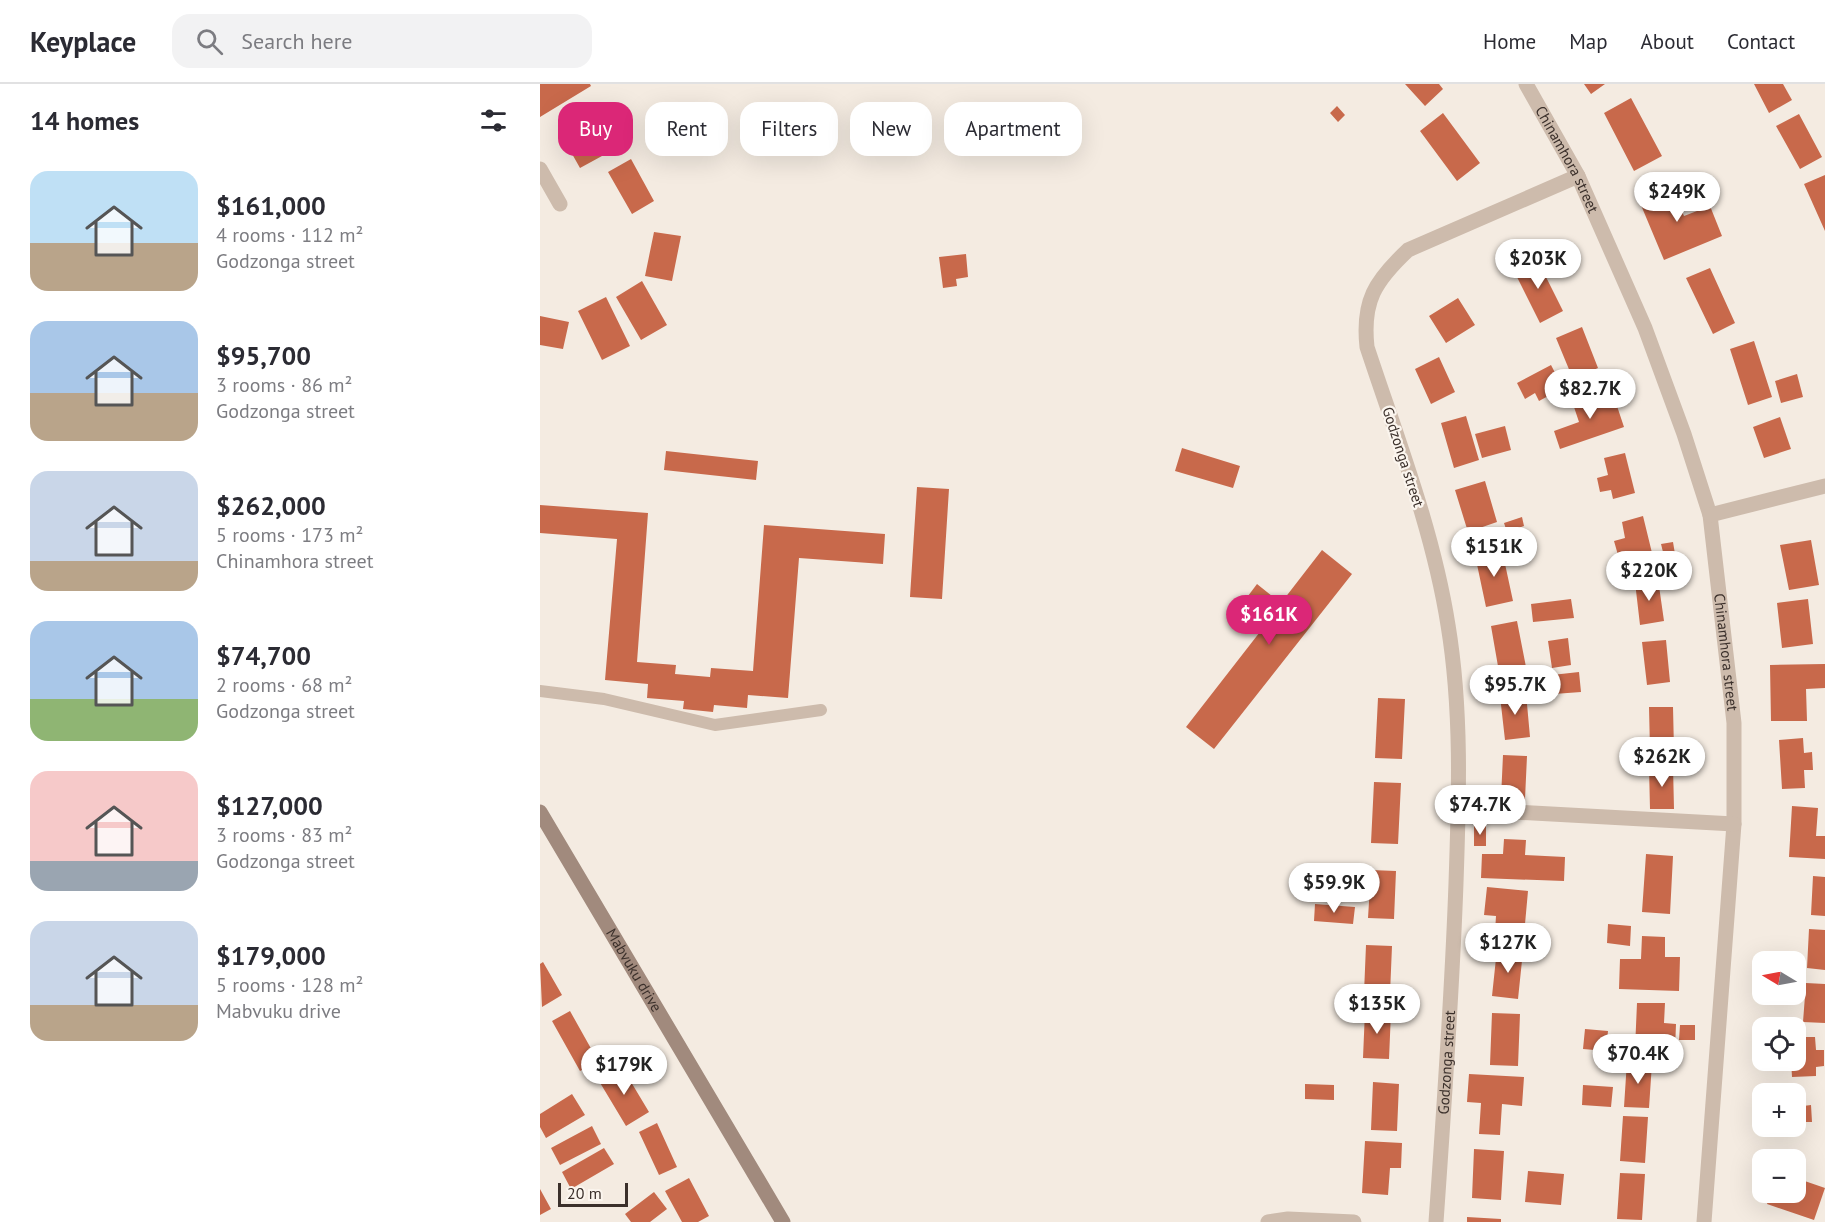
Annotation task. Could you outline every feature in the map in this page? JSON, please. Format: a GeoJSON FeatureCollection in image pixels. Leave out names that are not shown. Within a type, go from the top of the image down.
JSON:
{"type":"FeatureCollection","features":[{"type":"Feature","properties":{"kind":"street","name":"Chinamhora street"},"geometry":{"type":"LineString","coordinates":[[1526,84],[1578,176],[1645,328],[1684,434],[1710,515],[1734,723],[1734,824],[1704,1222]]}},
{"type":"Feature","properties":{"kind":"street"},"geometry":{"type":"LineString","coordinates":[[540,169],[560,204]]}},
{"type":"Feature","properties":{"kind":"street","name":"Godzonga street"},"geometry":{"type":"LineString","coordinates":[[1436,1222],[1453,967],[1459,809],[1458,723],[1448,625],[1426,524],[1367,347],[1364,323],[1370,296],[1390,267],[1408,250],[1578,176]]}},
{"type":"Feature","properties":{"kind":"street"},"geometry":{"type":"LineString","coordinates":[[1710,515],[1825,486]]}},
{"type":"Feature","properties":{"kind":"street"},"geometry":{"type":"LineString","coordinates":[[1459,809],[1734,824]]}},
{"type":"Feature","properties":{"kind":"street","name":"Mabvuku drive"},"geometry":{"type":"LineString","coordinates":[[540,812],[783,1222]]}},
{"type":"Feature","properties":{"kind":"street"},"geometry":{"type":"LineString","coordinates":[[1268,1222],[1288,1219],[1354,1222]]}},
{"type":"Feature","properties":{"kind":"lane"},"geometry":{"type":"LineString","coordinates":[[540,691],[604,699],[715,725],[821,710]]}},
{"type":"Feature","properties":{"kind":"building"},"geometry":{"type":"Polygon","coordinates":[[[540,84],[590,84],[591,86],[565,102],[558,102],[558,106],[540,117],[540,84]]]}},
{"type":"Feature","properties":{"kind":"building"},"geometry":{"type":"Polygon","coordinates":[[[1405,84],[1439,84],[1443,89],[1425,106],[1405,84]]]}},
{"type":"Feature","properties":{"kind":"building"},"geometry":{"type":"Polygon","coordinates":[[[1584,84],[1605,84],[1591,94],[1584,84]]]}},
{"type":"Feature","properties":{"kind":"building"},"geometry":{"type":"Polygon","coordinates":[[[1754,84],[1783,84],[1792,100],[1769,113],[1754,84]]]}},
{"type":"Feature","properties":{"kind":"building"},"geometry":{"type":"Polygon","coordinates":[[[1631,98],[1662,156],[1634,171],[1604,113],[1631,98]]]}},
{"type":"Feature","properties":{"kind":"building"},"geometry":{"type":"Polygon","coordinates":[[[1337,106],[1345,115],[1338,122],[1330,113],[1337,106]]]}},
{"type":"Feature","properties":{"kind":"building"},"geometry":{"type":"Polygon","coordinates":[[[1443,113],[1480,163],[1457,181],[1420,131],[1443,113]]]}},
{"type":"Feature","properties":{"kind":"building"},"geometry":{"type":"Polygon","coordinates":[[[1799,114],[1822,157],[1800,169],[1776,126],[1799,114]]]}},
{"type":"Feature","properties":{"kind":"building"},"geometry":{"type":"Polygon","coordinates":[[[573,156],[602,156],[580,168],[573,156]]]}},
{"type":"Feature","properties":{"kind":"building"},"geometry":{"type":"Polygon","coordinates":[[[631,159],[654,201],[632,214],[608,172],[631,159]]]}},
{"type":"Feature","properties":{"kind":"building"},"geometry":{"type":"Polygon","coordinates":[[[1825,175],[1825,231],[1804,184],[1825,175]]]}},
{"type":"Feature","properties":{"kind":"building"},"geometry":{"type":"Polygon","coordinates":[[[1670,185],[1684,216],[1710,206],[1722,236],[1664,260],[1638,198],[1670,185]]]}},
{"type":"Feature","properties":{"kind":"building"},"geometry":{"type":"Polygon","coordinates":[[[654,232],[681,236],[672,281],[645,276],[654,232]]]}},
{"type":"Feature","properties":{"kind":"building"},"geometry":{"type":"Polygon","coordinates":[[[966,254],[968,277],[956,279],[957,286],[943,288],[939,257],[966,254]]]}},
{"type":"Feature","properties":{"kind":"building"},"geometry":{"type":"Polygon","coordinates":[[[1536,257],[1563,311],[1540,323],[1513,269],[1536,257]]]}},
{"type":"Feature","properties":{"kind":"building"},"geometry":{"type":"Polygon","coordinates":[[[1710,268],[1735,323],[1713,334],[1686,278],[1710,268]]]}},
{"type":"Feature","properties":{"kind":"building"},"geometry":{"type":"Polygon","coordinates":[[[642,281],[667,325],[641,340],[616,297],[642,281]]]}},
{"type":"Feature","properties":{"kind":"building"},"geometry":{"type":"Polygon","coordinates":[[[606,297],[630,346],[602,360],[578,311],[606,297]]]}},
{"type":"Feature","properties":{"kind":"building"},"geometry":{"type":"Polygon","coordinates":[[[1458,298],[1475,325],[1446,343],[1429,316],[1458,298]]]}},
{"type":"Feature","properties":{"kind":"building"},"geometry":{"type":"Polygon","coordinates":[[[540,316],[569,322],[563,349],[540,345],[540,316]]]}},
{"type":"Feature","properties":{"kind":"building"},"geometry":{"type":"Polygon","coordinates":[[[1582,327],[1598,368],[1573,379],[1556,338],[1582,327]]]}},
{"type":"Feature","properties":{"kind":"building"},"geometry":{"type":"Polygon","coordinates":[[[1754,341],[1772,397],[1748,405],[1730,349],[1754,341]]]}},
{"type":"Feature","properties":{"kind":"building"},"geometry":{"type":"Polygon","coordinates":[[[1439,357],[1455,392],[1431,404],[1415,369],[1439,357]]]}},
{"type":"Feature","properties":{"kind":"building"},"geometry":{"type":"Polygon","coordinates":[[[1551,365],[1563,388],[1539,401],[1535,393],[1525,399],[1517,383],[1551,365]]]}},
{"type":"Feature","properties":{"kind":"building"},"geometry":{"type":"Polygon","coordinates":[[[1797,374],[1803,397],[1781,403],[1775,381],[1797,374]]]}},
{"type":"Feature","properties":{"kind":"building"},"geometry":{"type":"Polygon","coordinates":[[[1602,391],[1606,403],[1615,400],[1624,427],[1560,449],[1554,431],[1579,422],[1572,401],[1602,391]]]}},
{"type":"Feature","properties":{"kind":"building"},"geometry":{"type":"Polygon","coordinates":[[[1466,416],[1479,460],[1454,468],[1441,423],[1466,416]]]}},
{"type":"Feature","properties":{"kind":"building"},"geometry":{"type":"Polygon","coordinates":[[[1780,417],[1791,449],[1764,458],[1753,427],[1780,417]]]}},
{"type":"Feature","properties":{"kind":"building"},"geometry":{"type":"Polygon","coordinates":[[[1505,426],[1511,450],[1482,458],[1475,434],[1505,426]]]}},
{"type":"Feature","properties":{"kind":"building"},"geometry":{"type":"Polygon","coordinates":[[[1182,448],[1240,466],[1233,488],[1175,471],[1182,448]]]}},
{"type":"Feature","properties":{"kind":"building"},"geometry":{"type":"Polygon","coordinates":[[[666,451],[758,461],[756,480],[664,470],[666,451]]]}},
{"type":"Feature","properties":{"kind":"building"},"geometry":{"type":"Polygon","coordinates":[[[1625,453],[1635,493],[1613,499],[1611,490],[1600,492],[1597,478],[1608,475],[1604,458],[1625,453]]]}},
{"type":"Feature","properties":{"kind":"building"},"geometry":{"type":"Polygon","coordinates":[[[1485,481],[1497,522],[1468,532],[1455,490],[1485,481]]]}},
{"type":"Feature","properties":{"kind":"building"},"geometry":{"type":"Polygon","coordinates":[[[917,487],[949,489],[942,599],[910,597],[917,487]]]}},
{"type":"Feature","properties":{"kind":"building"},"geometry":{"type":"Polygon","coordinates":[[[540,505],[648,513],[637,662],[676,665],[675,674],[710,677],[711,668],[753,671],[764,525],[885,534],[883,564],[799,558],[788,698],[748,695],[747,708],[714,705],[713,712],[683,709],[684,701],[647,698],[648,684],[605,680],[617,539],[540,533],[540,505]]]}},
{"type":"Feature","properties":{"kind":"building"},"geometry":{"type":"Polygon","coordinates":[[[1643,516],[1653,557],[1631,562],[1629,553],[1618,555],[1614,541],[1625,538],[1622,522],[1643,516]]]}},
{"type":"Feature","properties":{"kind":"building"},"geometry":{"type":"Polygon","coordinates":[[[1522,517],[1524,526],[1507,532],[1504,523],[1522,517]]]}},
{"type":"Feature","properties":{"kind":"building"},"geometry":{"type":"Polygon","coordinates":[[[1811,540],[1819,585],[1789,590],[1780,545],[1811,540]]]}},
{"type":"Feature","properties":{"kind":"building"},"geometry":{"type":"Polygon","coordinates":[[[1673,542],[1675,554],[1664,556],[1661,544],[1673,542]]]}},
{"type":"Feature","properties":{"kind":"building"},"geometry":{"type":"Polygon","coordinates":[[[1322,550],[1352,574],[1214,749],[1186,727],[1270,619],[1245,600],[1257,584],[1281,603],[1322,550]]]}},
{"type":"Feature","properties":{"kind":"building"},"geometry":{"type":"Polygon","coordinates":[[[1502,550],[1513,601],[1486,607],[1475,555],[1502,550]]]}},
{"type":"Feature","properties":{"kind":"building"},"geometry":{"type":"Polygon","coordinates":[[[1658,579],[1664,621],[1640,625],[1635,582],[1658,579]]]}},
{"type":"Feature","properties":{"kind":"building"},"geometry":{"type":"Polygon","coordinates":[[[1571,599],[1574,618],[1533,622],[1531,604],[1571,599]]]}},
{"type":"Feature","properties":{"kind":"building"},"geometry":{"type":"Polygon","coordinates":[[[1808,599],[1813,644],[1782,648],[1777,603],[1808,599]]]}},
{"type":"Feature","properties":{"kind":"building"},"geometry":{"type":"Polygon","coordinates":[[[1517,621],[1526,667],[1499,672],[1491,626],[1517,621]]]}},
{"type":"Feature","properties":{"kind":"building"},"geometry":{"type":"Polygon","coordinates":[[[1568,638],[1571,665],[1552,668],[1548,641],[1568,638]]]}},
{"type":"Feature","properties":{"kind":"building"},"geometry":{"type":"Polygon","coordinates":[[[1666,640],[1670,682],[1647,685],[1642,642],[1666,640]]]}},
{"type":"Feature","properties":{"kind":"building"},"geometry":{"type":"Polygon","coordinates":[[[1825,664],[1825,688],[1806,689],[1807,721],[1771,721],[1770,665],[1825,664]]]}},
{"type":"Feature","properties":{"kind":"building"},"geometry":{"type":"Polygon","coordinates":[[[1579,672],[1581,692],[1554,694],[1552,675],[1579,672]]]}},
{"type":"Feature","properties":{"kind":"building"},"geometry":{"type":"Polygon","coordinates":[[[1526,693],[1530,737],[1505,740],[1500,696],[1526,693]]]}},
{"type":"Feature","properties":{"kind":"building"},"geometry":{"type":"Polygon","coordinates":[[[1378,698],[1405,699],[1402,759],[1375,758],[1378,698]]]}},
{"type":"Feature","properties":{"kind":"building"},"geometry":{"type":"Polygon","coordinates":[[[1649,707],[1673,707],[1674,750],[1650,750],[1649,707]]]}},
{"type":"Feature","properties":{"kind":"building"},"geometry":{"type":"Polygon","coordinates":[[[1803,738],[1804,753],[1812,752],[1813,770],[1804,770],[1805,788],[1782,789],[1779,740],[1803,738]]]}},
{"type":"Feature","properties":{"kind":"building"},"geometry":{"type":"Polygon","coordinates":[[[1503,755],[1527,756],[1525,799],[1501,798],[1503,755]]]}},
{"type":"Feature","properties":{"kind":"building"},"geometry":{"type":"Polygon","coordinates":[[[1673,766],[1674,809],[1650,809],[1649,767],[1673,766]]]}},
{"type":"Feature","properties":{"kind":"building"},"geometry":{"type":"Polygon","coordinates":[[[1374,782],[1401,783],[1398,844],[1371,843],[1374,782]]]}},
{"type":"Feature","properties":{"kind":"building"},"geometry":{"type":"Polygon","coordinates":[[[1792,806],[1818,808],[1816,836],[1825,836],[1825,859],[1789,857],[1792,806]]]}},
{"type":"Feature","properties":{"kind":"building"},"geometry":{"type":"Polygon","coordinates":[[[1474,826],[1486,826],[1486,846],[1474,846],[1474,826]]]}},
{"type":"Feature","properties":{"kind":"building"},"geometry":{"type":"Polygon","coordinates":[[[1504,839],[1526,840],[1525,855],[1565,857],[1564,881],[1481,878],[1482,854],[1503,854],[1504,839]]]}},
{"type":"Feature","properties":{"kind":"building"},"geometry":{"type":"Polygon","coordinates":[[[1646,854],[1673,856],[1670,914],[1642,912],[1646,854]]]}},
{"type":"Feature","properties":{"kind":"building"},"geometry":{"type":"Polygon","coordinates":[[[1371,870],[1396,871],[1394,919],[1368,918],[1371,870]]]}},
{"type":"Feature","properties":{"kind":"building"},"geometry":{"type":"Polygon","coordinates":[[[1813,876],[1825,877],[1825,916],[1811,915],[1813,876]]]}},
{"type":"Feature","properties":{"kind":"building"},"geometry":{"type":"Polygon","coordinates":[[[1487,887],[1528,891],[1524,935],[1495,932],[1496,916],[1484,915],[1487,887]]]}},
{"type":"Feature","properties":{"kind":"building"},"geometry":{"type":"Polygon","coordinates":[[[1315,904],[1355,907],[1353,924],[1314,921],[1315,904]]]}},
{"type":"Feature","properties":{"kind":"building"},"geometry":{"type":"Polygon","coordinates":[[[1608,924],[1631,926],[1630,946],[1607,943],[1608,924]]]}},
{"type":"Feature","properties":{"kind":"building"},"geometry":{"type":"Polygon","coordinates":[[[1809,929],[1825,930],[1825,970],[1807,968],[1809,929]]]}},
{"type":"Feature","properties":{"kind":"building"},"geometry":{"type":"Polygon","coordinates":[[[1642,936],[1665,937],[1665,957],[1680,957],[1679,991],[1619,989],[1620,959],[1641,959],[1642,936]]]}},
{"type":"Feature","properties":{"kind":"building"},"geometry":{"type":"Polygon","coordinates":[[[1366,945],[1392,946],[1390,994],[1364,993],[1366,945]]]}},
{"type":"Feature","properties":{"kind":"building"},"geometry":{"type":"Polygon","coordinates":[[[1497,949],[1523,951],[1518,999],[1492,996],[1497,949]]]}},
{"type":"Feature","properties":{"kind":"building"},"geometry":{"type":"Polygon","coordinates":[[[543,962],[562,995],[542,1007],[540,964],[543,962]]]}},
{"type":"Feature","properties":{"kind":"building"},"geometry":{"type":"Polygon","coordinates":[[[1806,983],[1825,984],[1825,1023],[1806,1022],[1806,1017],[1803,1017],[1806,983]]]}},
{"type":"Feature","properties":{"kind":"building"},"geometry":{"type":"Polygon","coordinates":[[[1637,1003],[1665,1003],[1664,1023],[1676,1024],[1675,1050],[1635,1049],[1637,1003]]]}},
{"type":"Feature","properties":{"kind":"building"},"geometry":{"type":"Polygon","coordinates":[[[570,1011],[598,1061],[580,1071],[552,1021],[570,1011]]]}},
{"type":"Feature","properties":{"kind":"building"},"geometry":{"type":"Polygon","coordinates":[[[1365,1011],[1391,1012],[1389,1059],[1363,1058],[1365,1011]]]}},
{"type":"Feature","properties":{"kind":"building"},"geometry":{"type":"Polygon","coordinates":[[[1492,1013],[1520,1014],[1518,1066],[1490,1065],[1492,1013]]]}},
{"type":"Feature","properties":{"kind":"building"},"geometry":{"type":"Polygon","coordinates":[[[1680,1025],[1695,1025],[1695,1040],[1679,1040],[1680,1025]]]}},
{"type":"Feature","properties":{"kind":"building"},"geometry":{"type":"Polygon","coordinates":[[[1585,1029],[1608,1031],[1606,1051],[1583,1049],[1585,1029]]]}},
{"type":"Feature","properties":{"kind":"building"},"geometry":{"type":"Polygon","coordinates":[[[1806,1037],[1815,1037],[1816,1050],[1824,1050],[1824,1066],[1816,1067],[1816,1076],[1792,1077],[1792,1071],[1806,1071],[1806,1037]]]}},
{"type":"Feature","properties":{"kind":"building"},"geometry":{"type":"Polygon","coordinates":[[[1627,1061],[1652,1063],[1649,1108],[1624,1107],[1627,1061]]]}},
{"type":"Feature","properties":{"kind":"building"},"geometry":{"type":"Polygon","coordinates":[[[622,1067],[649,1112],[626,1126],[599,1081],[622,1067]]]}},
{"type":"Feature","properties":{"kind":"building"},"geometry":{"type":"Polygon","coordinates":[[[1469,1074],[1524,1077],[1522,1106],[1502,1104],[1500,1135],[1479,1134],[1481,1103],[1467,1102],[1469,1074]]]}},
{"type":"Feature","properties":{"kind":"building"},"geometry":{"type":"Polygon","coordinates":[[[1373,1082],[1399,1084],[1397,1131],[1371,1130],[1373,1082]]]}},
{"type":"Feature","properties":{"kind":"building"},"geometry":{"type":"Polygon","coordinates":[[[1305,1084],[1334,1085],[1334,1100],[1305,1099],[1305,1084]]]}},
{"type":"Feature","properties":{"kind":"building"},"geometry":{"type":"Polygon","coordinates":[[[1583,1085],[1613,1087],[1611,1107],[1582,1105],[1583,1085]]]}},
{"type":"Feature","properties":{"kind":"building"},"geometry":{"type":"Polygon","coordinates":[[[572,1094],[585,1115],[546,1138],[540,1127],[540,1114],[572,1094]]]}},
{"type":"Feature","properties":{"kind":"building"},"geometry":{"type":"Polygon","coordinates":[[[1811,1105],[1812,1122],[1806,1122],[1806,1106],[1811,1105]]]}},
{"type":"Feature","properties":{"kind":"building"},"geometry":{"type":"Polygon","coordinates":[[[1623,1116],[1648,1117],[1645,1163],[1620,1161],[1623,1116]]]}},
{"type":"Feature","properties":{"kind":"building"},"geometry":{"type":"Polygon","coordinates":[[[657,1123],[677,1167],[659,1175],[639,1132],[657,1123]]]}},
{"type":"Feature","properties":{"kind":"building"},"geometry":{"type":"Polygon","coordinates":[[[592,1126],[601,1144],[560,1165],[551,1148],[592,1126]]]}},
{"type":"Feature","properties":{"kind":"building"},"geometry":{"type":"Polygon","coordinates":[[[1365,1141],[1402,1143],[1401,1168],[1390,1168],[1388,1195],[1362,1193],[1365,1141]]]}},
{"type":"Feature","properties":{"kind":"building"},"geometry":{"type":"Polygon","coordinates":[[[604,1148],[614,1164],[571,1189],[562,1172],[604,1148]]]}},
{"type":"Feature","properties":{"kind":"building"},"geometry":{"type":"Polygon","coordinates":[[[1474,1149],[1504,1151],[1501,1200],[1472,1198],[1474,1149]]]}},
{"type":"Feature","properties":{"kind":"building"},"geometry":{"type":"Polygon","coordinates":[[[1528,1171],[1564,1174],[1561,1205],[1525,1202],[1528,1171]]]}},
{"type":"Feature","properties":{"kind":"building"},"geometry":{"type":"Polygon","coordinates":[[[1620,1173],[1645,1174],[1642,1220],[1617,1219],[1620,1173]]]}},
{"type":"Feature","properties":{"kind":"building"},"geometry":{"type":"Polygon","coordinates":[[[689,1178],[709,1216],[698,1222],[682,1222],[665,1191],[689,1178]]]}},
{"type":"Feature","properties":{"kind":"building"},"geometry":{"type":"Polygon","coordinates":[[[1806,1181],[1825,1188],[1814,1220],[1767,1204],[1806,1203],[1806,1181]]]}},
{"type":"Feature","properties":{"kind":"building"},"geometry":{"type":"Polygon","coordinates":[[[540,1189],[551,1209],[540,1215],[540,1189]]]}},
{"type":"Feature","properties":{"kind":"building"},"geometry":{"type":"Polygon","coordinates":[[[654,1192],[667,1209],[650,1222],[631,1222],[625,1214],[654,1192]]]}},
{"type":"Feature","properties":{"kind":"building"},"geometry":{"type":"Polygon","coordinates":[[[1467,1217],[1501,1219],[1501,1222],[1467,1222],[1467,1217]]]}}]}
